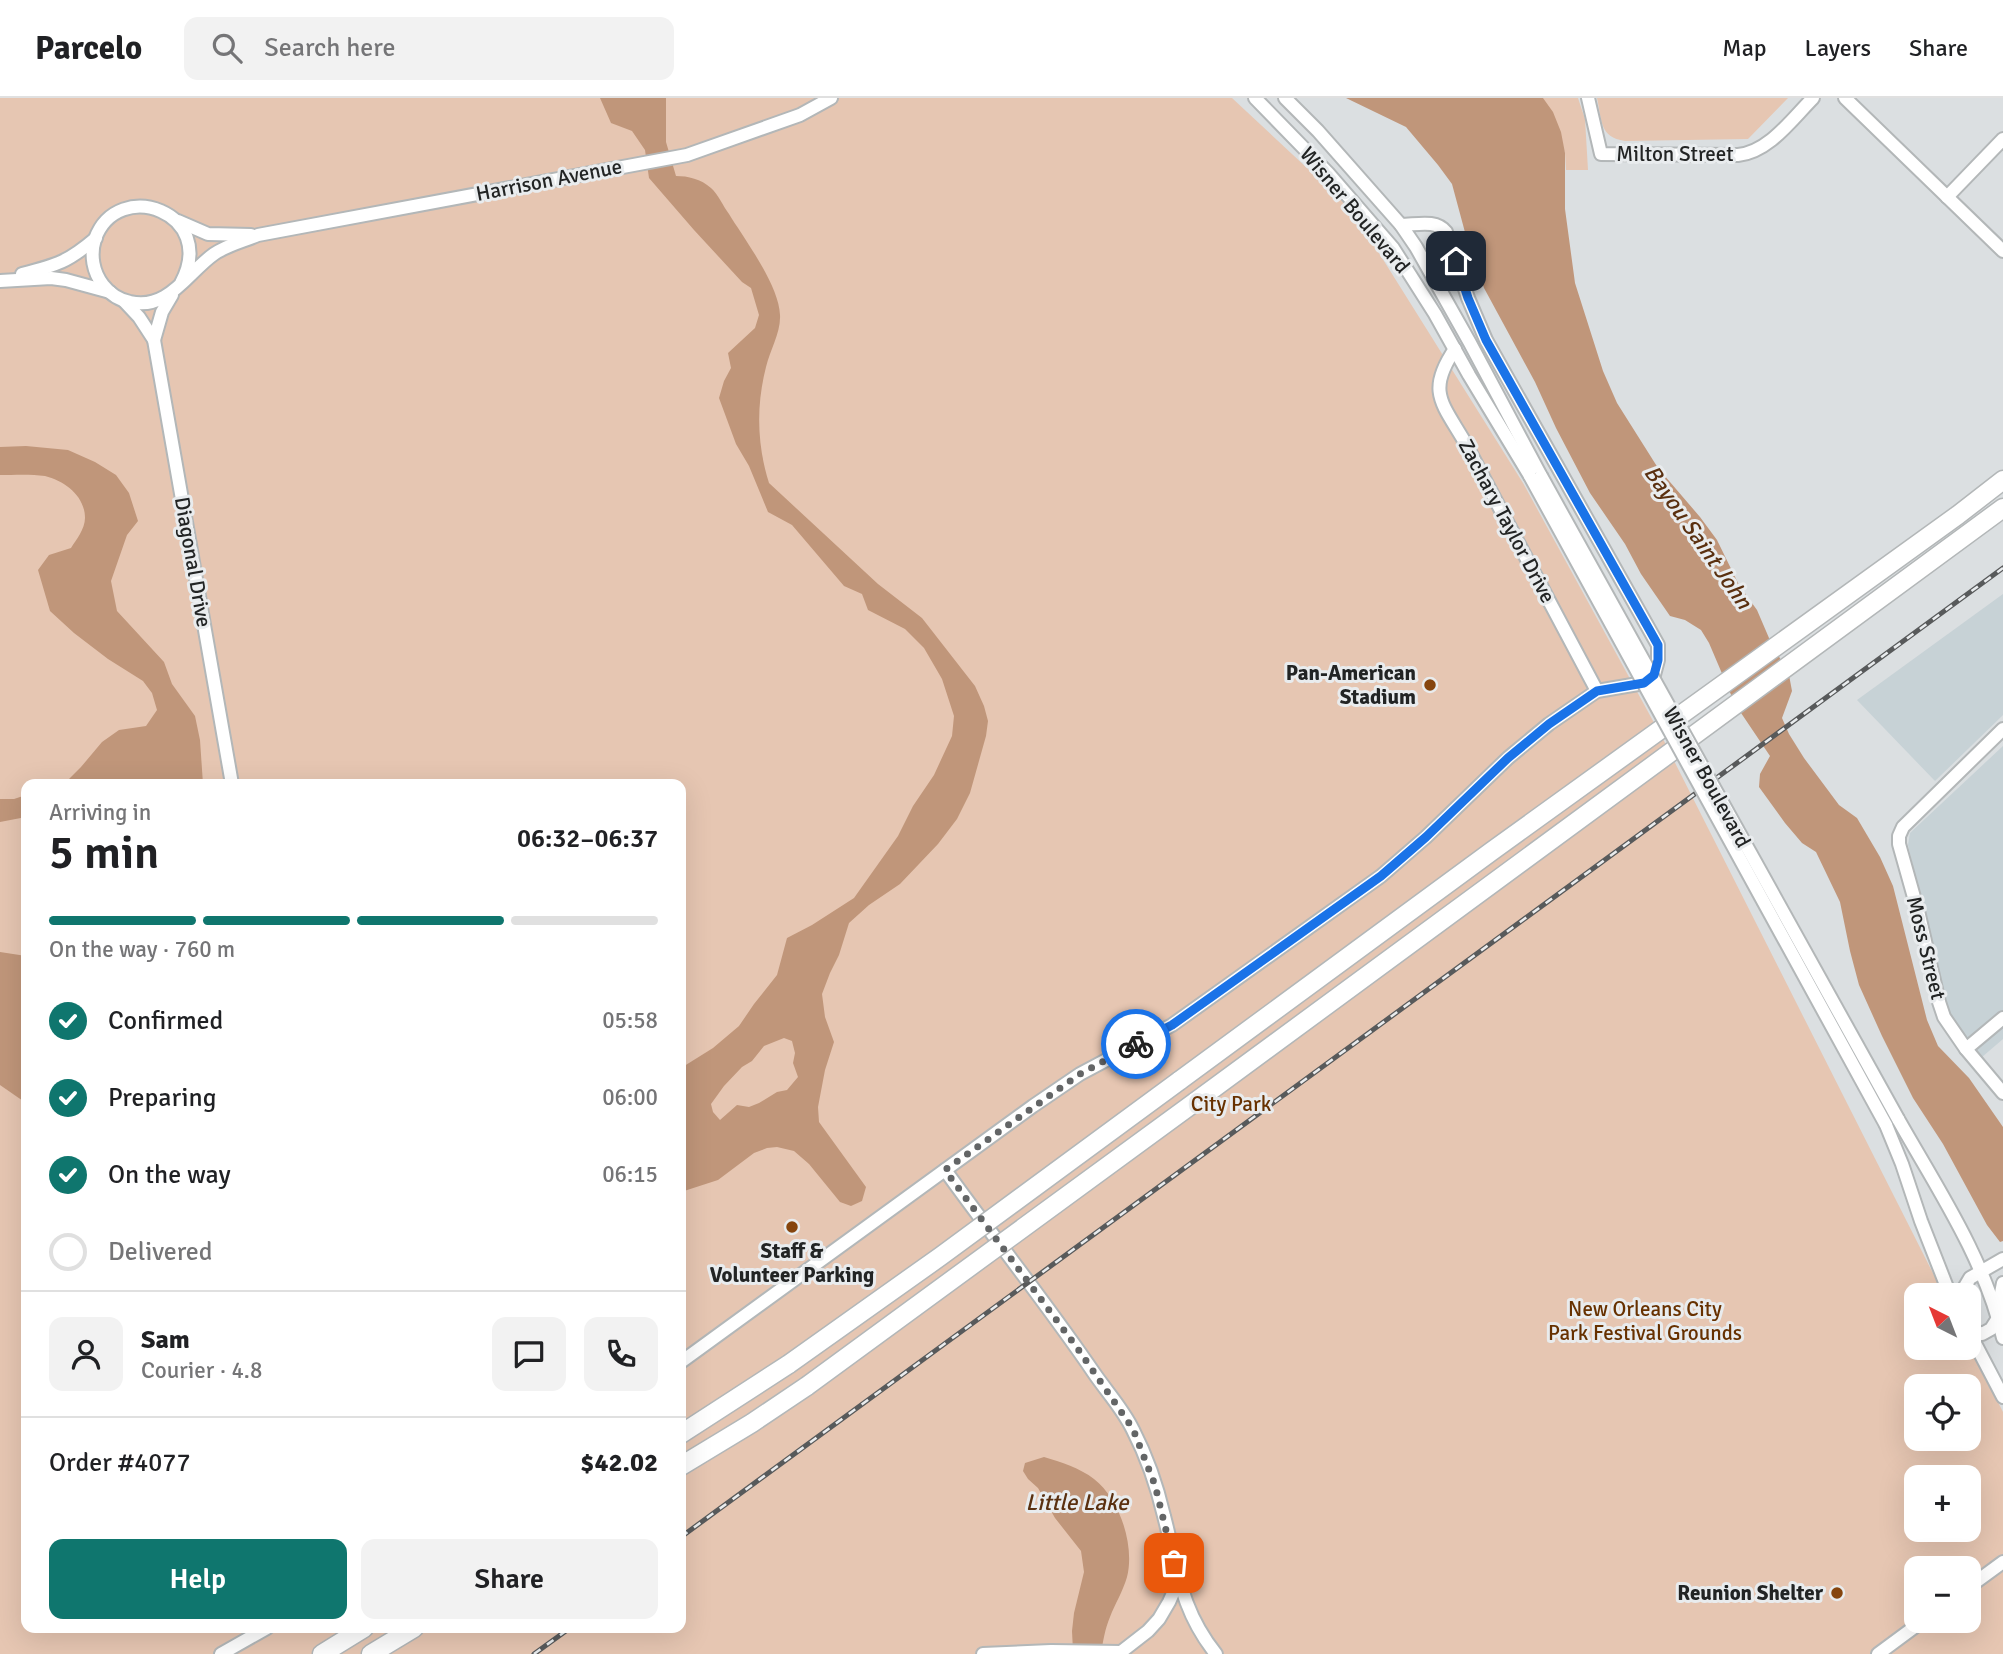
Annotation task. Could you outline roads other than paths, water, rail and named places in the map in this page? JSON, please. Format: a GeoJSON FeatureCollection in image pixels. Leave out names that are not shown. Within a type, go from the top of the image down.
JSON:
{"type":"FeatureCollection","features":[{"type":"Feature","properties":{"kind":"highway"},"geometry":{"type":"LineString","coordinates":[[686,1431],[789,1364],[940,1256],[2003,480]]}},
{"type":"Feature","properties":{"kind":"highway"},"geometry":{"type":"LineString","coordinates":[[686,1463],[807,1386],[2003,508]]}},
{"type":"Feature","properties":{"kind":"highway"},"geometry":{"type":"LineString","coordinates":[[322,1654],[356,1633]]}},
{"type":"Feature","properties":{"kind":"highway"},"geometry":{"type":"LineString","coordinates":[[371,1654],[406,1633]]}},
{"type":"Feature","properties":{"kind":"street","name":"Harrison Avenue"},"geometry":{"type":"LineString","coordinates":[[258,235],[208,234],[176,221],[156,208],[132,207],[111,217],[102,226],[93,249],[93,261],[96,273],[110,292],[124,301],[148,303],[167,297],[213,255],[258,235],[687,155],[800,115],[831,98]]}},
{"type":"Feature","properties":{"kind":"street","name":"Wisner Boulevard"},"geometry":{"type":"LineString","coordinates":[[1255,98],[1328,173],[1393,248],[1435,314],[1469,375],[1535,476],[1956,1223],[1980,1272],[2003,1338]]}},
{"type":"Feature","properties":{"kind":"street","name":"Wisner Boulevard"},"geometry":{"type":"LineString","coordinates":[[1285,98],[1401,225],[1470,343],[1535,476],[1886,1125],[1945,1283]]}},
{"type":"Feature","properties":{"kind":"street","name":"Milton Street"},"geometry":{"type":"LineString","coordinates":[[1588,98],[1601,154],[1747,154],[1765,144],[1813,98]]}},
{"type":"Feature","properties":{"kind":"street"},"geometry":{"type":"LineString","coordinates":[[1844,98],[2003,251]]}},
{"type":"Feature","properties":{"kind":"street"},"geometry":{"type":"LineString","coordinates":[[1947,197],[2003,139]]}},
{"type":"Feature","properties":{"kind":"street"},"geometry":{"type":"LineString","coordinates":[[1328,173],[1343,160]]}},
{"type":"Feature","properties":{"kind":"street"},"geometry":{"type":"LineString","coordinates":[[176,221],[188,240],[190,251],[190,262],[178,287]]}},
{"type":"Feature","properties":{"kind":"street"},"geometry":{"type":"LineString","coordinates":[[1416,247],[1426,223]]}},
{"type":"Feature","properties":{"kind":"street"},"geometry":{"type":"LineString","coordinates":[[686,1358],[1080,1074],[1172,1025],[1381,876],[1508,758],[1549,724],[1597,691],[1644,683],[1654,675],[1658,645],[1486,340],[1468,298],[1446,232],[1437,224],[1401,225]]}},
{"type":"Feature","properties":{"kind":"street","name":"Harrison Avenue"},"geometry":{"type":"LineString","coordinates":[[0,280],[59,264],[75,256],[96,238]]}},
{"type":"Feature","properties":{"kind":"street","name":"Harrison Avenue"},"geometry":{"type":"LineString","coordinates":[[0,280],[51,278],[110,292]]}},
{"type":"Feature","properties":{"kind":"street","name":"Diagonal Drive"},"geometry":{"type":"LineString","coordinates":[[154,340],[162,312],[178,287]]}},
{"type":"Feature","properties":{"kind":"street","name":"Diagonal Drive"},"geometry":{"type":"LineString","coordinates":[[124,301],[139,317],[154,340],[231,779]]}},
{"type":"Feature","properties":{"kind":"street"},"geometry":{"type":"LineString","coordinates":[[1440,380],[1455,349]]}},
{"type":"Feature","properties":{"kind":"street"},"geometry":{"type":"LineString","coordinates":[[1440,380],[1462,372],[1469,375]]}},
{"type":"Feature","properties":{"kind":"street","name":"Zachary Taylor Drive"},"geometry":{"type":"LineString","coordinates":[[1440,380],[1438,393],[1443,406],[1464,439],[1597,691]]}},
{"type":"Feature","properties":{"kind":"street","name":"Moss Street"},"geometry":{"type":"LineString","coordinates":[[2003,729],[1903,827],[1899,836],[1944,1017],[1966,1049],[2003,1093]]}},
{"type":"Feature","properties":{"kind":"street"},"geometry":{"type":"LineString","coordinates":[[1966,1049],[2003,1018]]}},
{"type":"Feature","properties":{"kind":"street"},"geometry":{"type":"LineString","coordinates":[[945,1170],[1078,1349],[1133,1429],[1155,1485],[1178,1582],[1194,1621],[1216,1654]]}},
{"type":"Feature","properties":{"kind":"street"},"geometry":{"type":"LineString","coordinates":[[1967,1283],[1970,1278],[2003,1259]]}},
{"type":"Feature","properties":{"kind":"street"},"geometry":{"type":"LineString","coordinates":[[1981,1334],[1992,1329],[2003,1283]]}},
{"type":"Feature","properties":{"kind":"street"},"geometry":{"type":"LineString","coordinates":[[1981,1353],[2003,1396]]}},
{"type":"Feature","properties":{"kind":"street"},"geometry":{"type":"LineString","coordinates":[[1981,1578],[2003,1562]]}},
{"type":"Feature","properties":{"kind":"street"},"geometry":{"type":"LineString","coordinates":[[983,1654],[1051,1651],[1121,1653],[1159,1619],[1178,1582]]}},
{"type":"Feature","properties":{"kind":"street"},"geometry":{"type":"LineString","coordinates":[[221,1654],[258,1633]]}},
{"type":"Feature","properties":{"kind":"street"},"geometry":{"type":"LineString","coordinates":[[1878,1654],[1906,1633]]}},
{"type":"Feature","properties":{"kind":"water"},"geometry":{"type":"Polygon","coordinates":[[[600,98],[666,98],[666,142],[676,176],[699,180],[716,193],[774,290],[780,315],[779,328],[766,367],[759,411],[760,440],[769,483],[878,584],[922,618],[975,686],[988,721],[970,793],[957,819],[938,844],[900,884],[869,905],[849,923],[822,994],[825,1017],[834,1042],[818,1107],[819,1122],[866,1187],[862,1201],[851,1206],[840,1202],[809,1164],[794,1151],[777,1147],[754,1153],[718,1180],[686,1190],[686,1065],[713,1048],[739,1026],[777,975],[787,938],[854,898],[898,836],[913,806],[934,775],[952,736],[954,716],[942,679],[924,648],[905,629],[868,610],[862,594],[844,586],[792,525],[768,512],[749,466],[736,444],[719,398],[731,368],[728,353],[755,328],[759,315],[751,288],[742,282],[649,178],[645,150],[632,131],[611,123],[600,98]],[[784,1038],[764,1046],[752,1061],[742,1067],[724,1086],[711,1104],[713,1112],[720,1120],[737,1105],[749,1107],[777,1092],[787,1090],[798,1077],[793,1063],[795,1053],[792,1041],[784,1038]]]}},
{"type":"Feature","properties":{"kind":"water","name":"Bayou Saint John"},"geometry":{"type":"Polygon","coordinates":[[[1346,98],[1543,98],[1553,112],[1565,153],[1565,209],[1575,283],[1603,371],[1617,403],[1658,468],[1717,540],[1739,585],[1757,610],[1789,675],[1792,691],[1782,718],[1789,734],[1839,805],[1857,818],[1880,857],[1893,886],[1927,1020],[1938,1046],[1969,1078],[2003,1127],[2003,1241],[2000,1242],[1987,1225],[1943,1144],[1913,1098],[1882,1036],[1859,985],[1840,902],[1816,852],[1802,843],[1759,787],[1760,774],[1770,756],[1735,704],[1709,643],[1701,630],[1685,620],[1670,616],[1590,493],[1556,428],[1535,382],[1484,288],[1452,184],[1406,127],[1346,98]]]}},
{"type":"Feature","properties":{"kind":"water"},"geometry":{"type":"Polygon","coordinates":[[[26,446],[68,450],[116,475],[129,493],[138,521],[127,535],[111,581],[117,611],[164,662],[172,684],[195,716],[203,779],[69,779],[102,742],[119,730],[146,726],[157,710],[152,693],[143,681],[108,659],[50,611],[38,570],[49,555],[71,548],[80,534],[85,518],[78,496],[66,486],[45,476],[0,475],[0,447],[26,446]]]}},
{"type":"Feature","properties":{"kind":"water"},"geometry":{"type":"Polygon","coordinates":[[[21,797],[21,818],[0,822],[0,799],[21,797]]]}},
{"type":"Feature","properties":{"kind":"water"},"geometry":{"type":"Polygon","coordinates":[[[0,952],[21,955],[21,1100],[0,1085],[0,952]]]}},
{"type":"Feature","properties":{"kind":"water","name":"Little Lake"},"geometry":{"type":"Polygon","coordinates":[[[1044,1457],[1064,1463],[1094,1479],[1111,1498],[1123,1524],[1129,1551],[1127,1577],[1108,1622],[1101,1654],[1073,1651],[1074,1613],[1084,1572],[1081,1551],[1055,1518],[1038,1488],[1023,1471],[1025,1463],[1044,1457]]]}},
{"type":"Feature","properties":{"kind":"railway"},"geometry":{"type":"LineString","coordinates":[[686,1533],[2003,568]]}},
{"type":"Feature","properties":{"kind":"railway"},"geometry":{"type":"LineString","coordinates":[[534,1654],[563,1633]]}},
{"type":"Feature","properties":{"kind":"place","name":"Pan-American Stadium"},"geometry":{"type":"Point","coordinates":[1430,685]}},
{"type":"Feature","properties":{"kind":"place","name":"Staff & Volunteer Parking"},"geometry":{"type":"Point","coordinates":[792,1227]}},
{"type":"Feature","properties":{"kind":"place","name":"Reunion Shelter"},"geometry":{"type":"Point","coordinates":[1837,1593]}},
{"type":"Feature","properties":{"kind":"park label","name":"City Park"},"geometry":{"type":"Point","coordinates":[1231,1104]}},
{"type":"Feature","properties":{"kind":"park label","name":"New Orleans City Park Festival Grounds"},"geometry":{"type":"Point","coordinates":[1645,1321]}}]}
